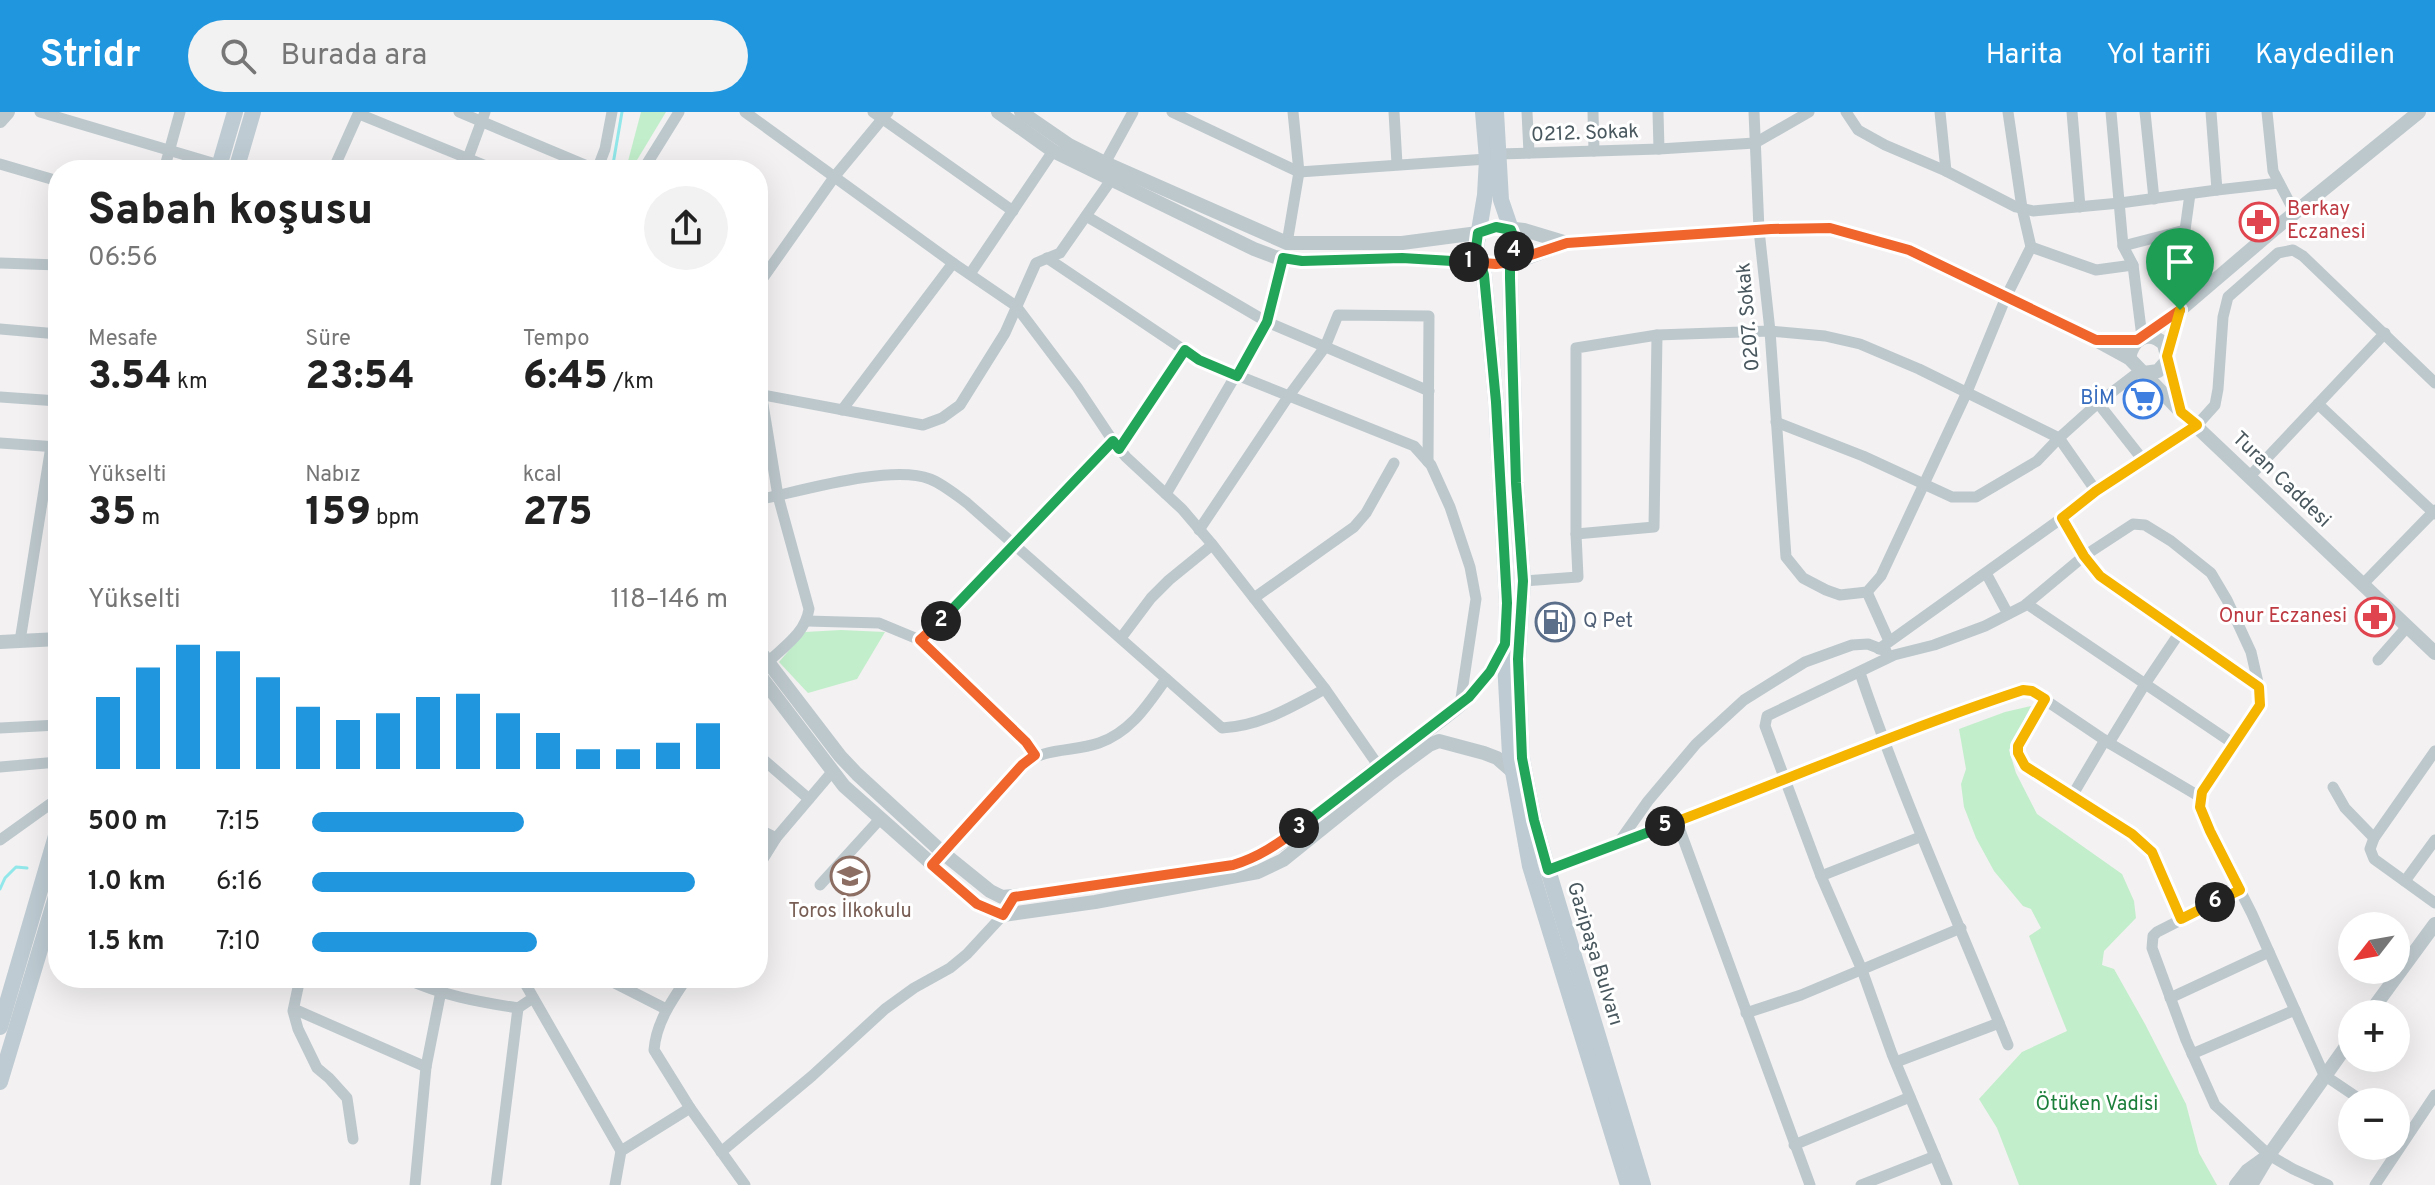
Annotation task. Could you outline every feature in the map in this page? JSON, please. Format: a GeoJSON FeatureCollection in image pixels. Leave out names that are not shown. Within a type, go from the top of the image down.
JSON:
{"type":"FeatureCollection","features":[{"type":"Feature","properties":{"kind":"main road"},"geometry":{"type":"LineString","coordinates":[[220,160],[235,112]]}},
{"type":"Feature","properties":{"kind":"main road"},"geometry":{"type":"LineString","coordinates":[[242,160],[253,112]]}},
{"type":"Feature","properties":{"kind":"main road","name":"Gazipaşa Bulvarı"},"geometry":{"type":"LineString","coordinates":[[1483,112],[1501,200],[1515,241],[1510,262],[1516,483],[1523,581],[1518,659],[1522,758],[1548,870],[1643,1185]]}},
{"type":"Feature","properties":{"kind":"main road","name":"Gazipaşa Bulvarı"},"geometry":{"type":"LineString","coordinates":[[1496,112],[1493,157],[1476,248],[1484,275],[1497,415],[1507,603],[1505,644],[1510,755],[1530,866],[1628,1185]]}},
{"type":"Feature","properties":{"kind":"main road"},"geometry":{"type":"LineString","coordinates":[[0,1027],[48,863]]}},
{"type":"Feature","properties":{"kind":"main road"},"geometry":{"type":"LineString","coordinates":[[0,1082],[48,923]]}},
{"type":"Feature","properties":{"kind":"street"},"geometry":{"type":"LineString","coordinates":[[0,121],[8,112]]}},
{"type":"Feature","properties":{"kind":"street"},"geometry":{"type":"LineString","coordinates":[[40,112],[195,160]]}},
{"type":"Feature","properties":{"kind":"street"},"geometry":{"type":"LineString","coordinates":[[167,160],[180,112]]}},
{"type":"Feature","properties":{"kind":"street"},"geometry":{"type":"LineString","coordinates":[[459,112],[483,117],[575,160]]}},
{"type":"Feature","properties":{"kind":"street"},"geometry":{"type":"LineString","coordinates":[[649,160],[679,112]]}},
{"type":"Feature","properties":{"kind":"street"},"geometry":{"type":"LineString","coordinates":[[745,112],[1016,306],[1116,445],[1212,545],[1325,689],[1382,771]]}},
{"type":"Feature","properties":{"kind":"street"},"geometry":{"type":"LineString","coordinates":[[998,112],[1053,151],[1254,249],[1283,258],[1302,261],[1402,258],[1496,264],[1567,243]]}},
{"type":"Feature","properties":{"kind":"street"},"geometry":{"type":"LineString","coordinates":[[1021,112],[1069,145],[1105,163],[1287,243],[1402,243],[1478,233],[1496,227],[1524,230],[1567,243]]}},
{"type":"Feature","properties":{"kind":"street"},"geometry":{"type":"LineString","coordinates":[[1105,163],[1133,112]]}},
{"type":"Feature","properties":{"kind":"street"},"geometry":{"type":"LineString","coordinates":[[1172,112],[1299,172]]}},
{"type":"Feature","properties":{"kind":"street"},"geometry":{"type":"LineString","coordinates":[[1287,243],[1299,172],[1293,112]]}},
{"type":"Feature","properties":{"kind":"street"},"geometry":{"type":"LineString","coordinates":[[1394,112],[1397,164]]}},
{"type":"Feature","properties":{"kind":"street"},"geometry":{"type":"LineString","coordinates":[[1527,112],[1529,153]]}},
{"type":"Feature","properties":{"kind":"street"},"geometry":{"type":"LineString","coordinates":[[1593,112],[1594,151]]}},
{"type":"Feature","properties":{"kind":"street"},"geometry":{"type":"LineString","coordinates":[[1658,112],[1659,149]]}},
{"type":"Feature","properties":{"kind":"street","name":"0207. Sokak"},"geometry":{"type":"LineString","coordinates":[[1754,112],[1759,230],[1770,331],[1786,557],[1803,578],[1826,590],[1840,595],[1867,592]]}},
{"type":"Feature","properties":{"kind":"street","name":"0212. Sokak"},"geometry":{"type":"LineString","coordinates":[[1299,172],[1529,153],[1755,143],[1809,112]]}},
{"type":"Feature","properties":{"kind":"street"},"geometry":{"type":"LineString","coordinates":[[1846,112],[1858,130],[1885,145],[2033,211],[2279,183]]}},
{"type":"Feature","properties":{"kind":"street"},"geometry":{"type":"LineString","coordinates":[[1940,112],[1946,171]]}},
{"type":"Feature","properties":{"kind":"street"},"geometry":{"type":"LineString","coordinates":[[1894,655],[1884,645],[1867,592],[1881,576],[2031,247],[2008,112]]}},
{"type":"Feature","properties":{"kind":"street"},"geometry":{"type":"LineString","coordinates":[[2072,112],[2080,207]]}},
{"type":"Feature","properties":{"kind":"street"},"geometry":{"type":"LineString","coordinates":[[2111,112],[2123,246],[2133,265],[2140,339]]}},
{"type":"Feature","properties":{"kind":"street"},"geometry":{"type":"LineString","coordinates":[[2145,112],[2154,199]]}},
{"type":"Feature","properties":{"kind":"street"},"geometry":{"type":"LineString","coordinates":[[2211,112],[2217,190]]}},
{"type":"Feature","properties":{"kind":"street"},"geometry":{"type":"LineString","coordinates":[[2267,112],[2273,171],[2295,213]]}},
{"type":"Feature","properties":{"kind":"street"},"geometry":{"type":"LineString","coordinates":[[338,160],[359,113],[473,160]]}},
{"type":"Feature","properties":{"kind":"street"},"geometry":{"type":"LineString","coordinates":[[601,160],[605,149],[608,114]]}},
{"type":"Feature","properties":{"kind":"street"},"geometry":{"type":"LineString","coordinates":[[768,271],[881,114],[1013,211]]}},
{"type":"Feature","properties":{"kind":"street"},"geometry":{"type":"LineString","coordinates":[[2129,358],[2133,345],[2140,339],[2180,310],[2413,115]]}},
{"type":"Feature","properties":{"kind":"street"},"geometry":{"type":"LineString","coordinates":[[468,158],[483,117]]}},
{"type":"Feature","properties":{"kind":"street"},"geometry":{"type":"LineString","coordinates":[[970,274],[1053,151]]}},
{"type":"Feature","properties":{"kind":"street"},"geometry":{"type":"LineString","coordinates":[[0,164],[48,178]]}},
{"type":"Feature","properties":{"kind":"street"},"geometry":{"type":"LineString","coordinates":[[768,396],[923,425],[942,418],[960,405],[1005,333],[1036,263],[1060,253],[1111,180]]}},
{"type":"Feature","properties":{"kind":"street"},"geometry":{"type":"LineString","coordinates":[[2123,246],[2185,230],[2190,194]]}},
{"type":"Feature","properties":{"kind":"street"},"geometry":{"type":"LineString","coordinates":[[1086,216],[1267,322],[1429,391]]}},
{"type":"Feature","properties":{"kind":"street","name":"Turan Caddesi"},"geometry":{"type":"LineString","coordinates":[[1567,243],[1830,228],[1909,250],[2129,358],[2181,412],[2435,653]]}},
{"type":"Feature","properties":{"kind":"street"},"geometry":{"type":"LineString","coordinates":[[2031,247],[2096,270],[2133,265]]}},
{"type":"Feature","properties":{"kind":"street"},"geometry":{"type":"LineString","coordinates":[[1618,843],[1648,801],[1696,744],[1744,700],[1805,662],[1852,645],[1884,645],[2096,491],[2197,425],[2215,405],[2223,317],[2228,297],[2278,253],[2293,250],[2303,256],[2435,383]]}},
{"type":"Feature","properties":{"kind":"street"},"geometry":{"type":"LineString","coordinates":[[1047,258],[1199,360],[1414,446],[1428,462],[1450,507],[1470,567],[1476,599],[1460,705]]}},
{"type":"Feature","properties":{"kind":"street"},"geometry":{"type":"LineString","coordinates":[[1166,494],[1267,322],[1283,258]]}},
{"type":"Feature","properties":{"kind":"street"},"geometry":{"type":"LineString","coordinates":[[0,263],[48,265]]}},
{"type":"Feature","properties":{"kind":"street"},"geometry":{"type":"LineString","coordinates":[[842,410],[953,263]]}},
{"type":"Feature","properties":{"kind":"street"},"geometry":{"type":"LineString","coordinates":[[1776,422],[1863,456],[1952,497],[1976,497],[2037,461],[2098,403],[2142,371],[2158,371],[2163,367],[2180,310]]}},
{"type":"Feature","properties":{"kind":"street"},"geometry":{"type":"LineString","coordinates":[[1199,530],[1325,347],[1338,315],[1429,316],[1428,462]]}},
{"type":"Feature","properties":{"kind":"street"},"geometry":{"type":"LineString","coordinates":[[0,329],[48,333]]}},
{"type":"Feature","properties":{"kind":"street"},"geometry":{"type":"LineString","coordinates":[[1523,581],[1578,577],[1576,348],[1657,335],[1770,331],[1825,336],[1860,344],[2059,438],[2096,491]]}},
{"type":"Feature","properties":{"kind":"street"},"geometry":{"type":"LineString","coordinates":[[2249,477],[2385,333]]}},
{"type":"Feature","properties":{"kind":"street"},"geometry":{"type":"LineString","coordinates":[[1576,534],[1654,527],[1657,335]]}},
{"type":"Feature","properties":{"kind":"street"},"geometry":{"type":"LineString","coordinates":[[2140,339],[2153,337],[2164,344],[2181,412]]}},
{"type":"Feature","properties":{"kind":"street","name":"Turan Caddesi"},"geometry":{"type":"LineString","coordinates":[[2096,340],[2140,339]]}},
{"type":"Feature","properties":{"kind":"street"},"geometry":{"type":"LineString","coordinates":[[920,640],[1116,445],[1185,350]]}},
{"type":"Feature","properties":{"kind":"street"},"geometry":{"type":"LineString","coordinates":[[0,397],[48,400]]}},
{"type":"Feature","properties":{"kind":"street"},"geometry":{"type":"LineString","coordinates":[[2098,403],[2143,460]]}},
{"type":"Feature","properties":{"kind":"street"},"geometry":{"type":"LineString","coordinates":[[2318,404],[2434,512],[2362,585]]}},
{"type":"Feature","properties":{"kind":"street"},"geometry":{"type":"LineString","coordinates":[[768,439],[778,496],[809,609],[807,621],[785,649],[768,663]]}},
{"type":"Feature","properties":{"kind":"street"},"geometry":{"type":"LineString","coordinates":[[0,443],[48,446]]}},
{"type":"Feature","properties":{"kind":"street"},"geometry":{"type":"LineString","coordinates":[[1254,598],[1354,527],[1366,513],[1394,463]]}},
{"type":"Feature","properties":{"kind":"street"},"geometry":{"type":"LineString","coordinates":[[768,498],[902,473],[931,479],[967,503],[1015,544],[1222,728],[1263,721],[1325,689]]}},
{"type":"Feature","properties":{"kind":"street"},"geometry":{"type":"LineString","coordinates":[[20,641],[48,486]]}},
{"type":"Feature","properties":{"kind":"street"},"geometry":{"type":"LineString","coordinates":[[2062,518],[2084,556],[2100,576],[2259,687]]}},
{"type":"Feature","properties":{"kind":"street"},"geometry":{"type":"LineString","coordinates":[[1947,1185],[1862,970],[1821,876],[1765,726],[1767,716],[1894,655],[1934,645],[2008,614],[2027,604],[2084,556],[2133,524],[2145,525],[2171,541],[2211,573],[2251,652],[2260,705],[2202,792],[2200,807],[2324,1075],[2343,1088]]}},
{"type":"Feature","properties":{"kind":"street"},"geometry":{"type":"LineString","coordinates":[[1121,638],[1151,598],[1212,545]]}},
{"type":"Feature","properties":{"kind":"street"},"geometry":{"type":"LineString","coordinates":[[1986,573],[2008,614]]}},
{"type":"Feature","properties":{"kind":"street"},"geometry":{"type":"LineString","coordinates":[[2027,604],[2234,744]]}},
{"type":"Feature","properties":{"kind":"street"},"geometry":{"type":"LineString","coordinates":[[807,621],[879,623],[920,640],[1026,742],[1035,755]]}},
{"type":"Feature","properties":{"kind":"street"},"geometry":{"type":"LineString","coordinates":[[2378,660],[2407,627]]}},
{"type":"Feature","properties":{"kind":"street"},"geometry":{"type":"LineString","coordinates":[[2072,796],[2180,632]]}},
{"type":"Feature","properties":{"kind":"street"},"geometry":{"type":"LineString","coordinates":[[0,642],[48,640]]}},
{"type":"Feature","properties":{"kind":"street"},"geometry":{"type":"LineString","coordinates":[[768,679],[832,772],[880,819],[977,904],[1003,915],[1095,902],[1258,872],[1283,860],[1460,705],[1490,672],[1505,644]]}},
{"type":"Feature","properties":{"kind":"street"},"geometry":{"type":"LineString","coordinates":[[1860,673],[1920,837],[2008,1045]]}},
{"type":"Feature","properties":{"kind":"street"},"geometry":{"type":"LineString","coordinates":[[768,677],[840,756],[943,853],[1002,897],[1233,865],[1251,859],[1382,771],[1439,741],[1497,758],[1513,772]]}},
{"type":"Feature","properties":{"kind":"street"},"geometry":{"type":"LineString","coordinates":[[932,865],[1022,765],[1035,755],[1099,743],[1122,732],[1142,712],[1166,679]]}},
{"type":"Feature","properties":{"kind":"street"},"geometry":{"type":"LineString","coordinates":[[1548,870],[1785,781],[1949,715],[2023,690],[2032,691],[2202,798]]}},
{"type":"Feature","properties":{"kind":"street"},"geometry":{"type":"LineString","coordinates":[[2045,699],[2018,746],[2025,766],[2132,834],[2152,852],[2181,919]]}},
{"type":"Feature","properties":{"kind":"street"},"geometry":{"type":"LineString","coordinates":[[0,728],[48,726]]}},
{"type":"Feature","properties":{"kind":"street"},"geometry":{"type":"LineString","coordinates":[[2435,751],[2374,838],[2370,849],[2374,859],[2435,903]]}},
{"type":"Feature","properties":{"kind":"street"},"geometry":{"type":"LineString","coordinates":[[0,767],[48,763]]}},
{"type":"Feature","properties":{"kind":"street"},"geometry":{"type":"LineString","coordinates":[[768,764],[809,799]]}},
{"type":"Feature","properties":{"kind":"street"},"geometry":{"type":"LineString","coordinates":[[768,851],[832,772]]}},
{"type":"Feature","properties":{"kind":"street"},"geometry":{"type":"LineString","coordinates":[[2333,787],[2345,808],[2374,838]]}},
{"type":"Feature","properties":{"kind":"street"},"geometry":{"type":"LineString","coordinates":[[0,840],[48,806]]}},
{"type":"Feature","properties":{"kind":"street"},"geometry":{"type":"LineString","coordinates":[[820,885],[880,819]]}},
{"type":"Feature","properties":{"kind":"street"},"geometry":{"type":"LineString","coordinates":[[1677,822],[1810,1185]]}},
{"type":"Feature","properties":{"kind":"street"},"geometry":{"type":"LineString","coordinates":[[768,834],[776,838]]}},
{"type":"Feature","properties":{"kind":"street"},"geometry":{"type":"LineString","coordinates":[[1821,876],[1920,837]]}},
{"type":"Feature","properties":{"kind":"street"},"geometry":{"type":"LineString","coordinates":[[2405,881],[2435,840]]}},
{"type":"Feature","properties":{"kind":"street"},"geometry":{"type":"LineString","coordinates":[[2240,890],[2153,936],[2152,948],[2215,1105],[2269,1155],[2328,1185]]}},
{"type":"Feature","properties":{"kind":"street"},"geometry":{"type":"LineString","coordinates":[[721,1152],[812,1076],[885,1009],[967,954],[1003,915],[1014,897]]}},
{"type":"Feature","properties":{"kind":"street"},"geometry":{"type":"LineString","coordinates":[[2379,1000],[2435,924]]}},
{"type":"Feature","properties":{"kind":"street"},"geometry":{"type":"LineString","coordinates":[[1746,1013],[1801,995],[1961,928]]}},
{"type":"Feature","properties":{"kind":"street"},"geometry":{"type":"LineString","coordinates":[[2170,998],[2269,952]]}},
{"type":"Feature","properties":{"kind":"street"},"geometry":{"type":"LineString","coordinates":[[298,988],[294,1009],[298,1029],[317,1068],[347,1098],[353,1139]]}},
{"type":"Feature","properties":{"kind":"street"},"geometry":{"type":"LineString","coordinates":[[433,988],[471,1000],[518,1008],[533,998]]}},
{"type":"Feature","properties":{"kind":"street"},"geometry":{"type":"LineString","coordinates":[[528,988],[621,1151],[615,1185]]}},
{"type":"Feature","properties":{"kind":"street"},"geometry":{"type":"LineString","coordinates":[[625,988],[666,1009]]}},
{"type":"Feature","properties":{"kind":"street"},"geometry":{"type":"LineString","coordinates":[[680,988],[666,1009],[654,1050],[690,1108],[745,1185]]}},
{"type":"Feature","properties":{"kind":"street"},"geometry":{"type":"LineString","coordinates":[[415,1185],[426,1067],[441,991]]}},
{"type":"Feature","properties":{"kind":"street"},"geometry":{"type":"LineString","coordinates":[[496,1185],[518,1008]]}},
{"type":"Feature","properties":{"kind":"street"},"geometry":{"type":"LineString","coordinates":[[294,1009],[426,1067]]}},
{"type":"Feature","properties":{"kind":"street"},"geometry":{"type":"LineString","coordinates":[[2192,1054],[2295,1010]]}},
{"type":"Feature","properties":{"kind":"street"},"geometry":{"type":"LineString","coordinates":[[1896,1062],[1999,1023]]}},
{"type":"Feature","properties":{"kind":"street"},"geometry":{"type":"LineString","coordinates":[[2251,1185],[2338,1056]]}},
{"type":"Feature","properties":{"kind":"street"},"geometry":{"type":"LineString","coordinates":[[2410,1131],[2435,1095]]}},
{"type":"Feature","properties":{"kind":"street"},"geometry":{"type":"LineString","coordinates":[[1794,1145],[1910,1097]]}},
{"type":"Feature","properties":{"kind":"street"},"geometry":{"type":"LineString","coordinates":[[621,1151],[690,1108]]}},
{"type":"Feature","properties":{"kind":"street"},"geometry":{"type":"LineString","coordinates":[[2236,1185],[2247,1171],[2269,1155]]}},
{"type":"Feature","properties":{"kind":"street"},"geometry":{"type":"LineString","coordinates":[[1861,1185],[1935,1156]]}},
{"type":"Feature","properties":{"kind":"street"},"geometry":{"type":"LineString","coordinates":[[2375,1185],[2391,1160]]}},
{"type":"Feature","properties":{"kind":"green space"},"geometry":{"type":"Polygon","coordinates":[[[641,112],[666,112],[637,160],[628,160],[641,112]]]}},
{"type":"Feature","properties":{"kind":"green space"},"geometry":{"type":"Polygon","coordinates":[[[805,632],[885,632],[857,679],[808,693],[779,662],[805,632]]]}},
{"type":"Feature","properties":{"kind":"green space","name":"Ötüken Vadisi"},"geometry":{"type":"Polygon","coordinates":[[[2031,706],[2009,750],[2016,773],[2037,814],[2122,874],[2134,901],[2136,918],[2104,951],[2102,965],[2114,969],[2145,1024],[2186,1104],[2199,1153],[2217,1185],[2019,1185],[1997,1128],[1979,1099],[2022,1052],[2067,1031],[2029,936],[2041,928],[2031,909],[2023,906],[1994,871],[1964,807],[1961,784],[1966,769],[1959,729],[2031,706]]]}},
{"type":"Feature","properties":{"kind":"waterway"},"geometry":{"type":"LineString","coordinates":[[614,160],[622,112]]}},
{"type":"Feature","properties":{"kind":"waterway"},"geometry":{"type":"LineString","coordinates":[[0,889],[5,878],[16,867],[27,868]]}},
{"type":"Feature","properties":{"kind":"place","name":"Berkay Eczanesi"},"geometry":{"type":"Point","coordinates":[2259,222]}},
{"type":"Feature","properties":{"kind":"place","name":"BİM"},"geometry":{"type":"Point","coordinates":[2143,399]}},
{"type":"Feature","properties":{"kind":"place","name":"Onur Eczanesi"},"geometry":{"type":"Point","coordinates":[2375,617]}},
{"type":"Feature","properties":{"kind":"place","name":"Q Pet"},"geometry":{"type":"Point","coordinates":[1555,622]}},
{"type":"Feature","properties":{"kind":"place","name":"Toros İlkokulu"},"geometry":{"type":"Point","coordinates":[850,876]}},
{"type":"Feature","properties":{"kind":"route"},"geometry":{"type":"LineString","coordinates":[[2180,310],[2137,340],[2096,340],[1909,250],[1830,228],[1567,243],[1527,258],[1510,262],[1496,264],[1480,262],[1402,258],[1302,261],[1283,258],[1267,322],[1237,376],[1199,360],[1185,350],[1119,449],[1113,441],[920,640],[1026,742],[1035,755],[1022,765],[932,865],[977,904],[1003,915],[1014,897],[1233,865],[1279,843],[1469,697],[1490,672],[1505,644],[1507,603],[1496,402],[1484,275],[1480,262],[1476,248],[1478,233],[1496,227],[1511,230],[1515,241],[1510,262],[1510,278],[1516,483],[1523,581],[1518,659],[1522,758],[1548,870],[1785,781],[1949,715],[2023,690],[2032,691],[2045,699],[2018,746],[2025,766],[2132,834],[2152,852],[2181,919],[2240,890],[2200,807],[2202,792],[2260,705],[2259,687],[2100,576],[2084,556],[2062,518],[2096,491],[2197,425],[2181,412],[2167,356],[2180,310]]}}]}
